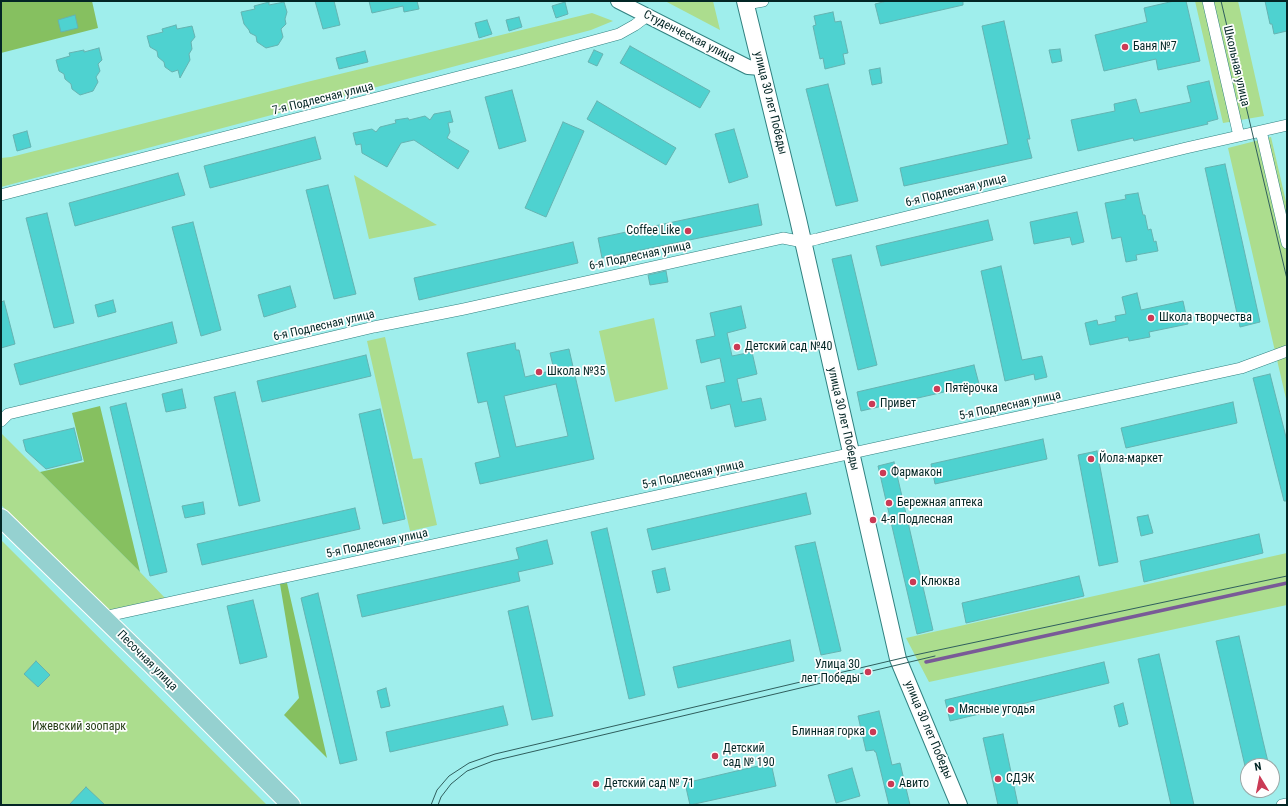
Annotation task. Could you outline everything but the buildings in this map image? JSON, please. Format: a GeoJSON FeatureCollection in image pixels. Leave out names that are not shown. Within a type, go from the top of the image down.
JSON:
{"type":"FeatureCollection","features":[{"type":"Feature","properties":{"kind":"main road","name":"улица 30 лет Победы"},"geometry":{"type":"LineString","coordinates":[[746,3],[803,242],[898,659],[960,805]]}},
{"type":"Feature","properties":{"kind":"main road","name":"Песочная улица"},"geometry":{"type":"LineString","coordinates":[[1,518],[291,805]]}},
{"type":"Feature","properties":{"kind":"street","name":"Студенческая улица"},"geometry":{"type":"LineString","coordinates":[[618,1],[748,67],[762,68]]}},
{"type":"Feature","properties":{"kind":"street"},"geometry":{"type":"LineString","coordinates":[[746,3],[763,1]]}},
{"type":"Feature","properties":{"kind":"street","name":"Школьная улица"},"geometry":{"type":"LineString","coordinates":[[1208,1],[1239,136]]}},
{"type":"Feature","properties":{"kind":"street","name":"7-я Подлесная улица"},"geometry":{"type":"LineString","coordinates":[[1,194],[497,67],[619,34],[647,16]]}},
{"type":"Feature","properties":{"kind":"street","name":"6-я Подлесная улица"},"geometry":{"type":"LineString","coordinates":[[1,421],[8,414],[374,327],[464,309],[783,238],[803,242],[1287,125]]}},
{"type":"Feature","properties":{"kind":"street"},"geometry":{"type":"LineString","coordinates":[[1260,131],[1287,243]]}},
{"type":"Feature","properties":{"kind":"street","name":"5-я Подлесная улица"},"geometry":{"type":"LineString","coordinates":[[103,618],[1241,368],[1287,351]]}},
{"type":"Feature","properties":{"kind":"street"},"geometry":{"type":"LineString","coordinates":[[1282,805],[1287,804]]}},
{"type":"Feature","properties":{"kind":"green space"},"geometry":{"type":"Polygon","coordinates":[[[1,1],[92,1],[98,28],[1,53],[1,1]]]}},
{"type":"Feature","properties":{"kind":"green space"},"geometry":{"type":"Polygon","coordinates":[[[665,1],[713,1],[720,30],[665,1]]]}},
{"type":"Feature","properties":{"kind":"green space"},"geometry":{"type":"Polygon","coordinates":[[[1195,1],[1238,1],[1264,116],[1223,123],[1195,1]]]}},
{"type":"Feature","properties":{"kind":"green space"},"geometry":{"type":"Polygon","coordinates":[[[592,13],[613,21],[591,30],[1,187],[1,158],[11,157],[311,81],[592,13]]]}},
{"type":"Feature","properties":{"kind":"green space"},"geometry":{"type":"Polygon","coordinates":[[[1271,137],[1287,206],[1287,403],[1228,148],[1271,137]]]}},
{"type":"Feature","properties":{"kind":"green space"},"geometry":{"type":"Polygon","coordinates":[[[354,175],[382,192],[437,225],[369,239],[354,175]]]}},
{"type":"Feature","properties":{"kind":"green space"},"geometry":{"type":"Polygon","coordinates":[[[654,318],[668,389],[615,402],[599,331],[654,318]]]}},
{"type":"Feature","properties":{"kind":"green space"},"geometry":{"type":"Polygon","coordinates":[[[385,337],[413,459],[422,458],[437,525],[410,531],[367,341],[385,337]]]}},
{"type":"Feature","properties":{"kind":"green space"},"geometry":{"type":"Polygon","coordinates":[[[100,406],[140,572],[40,472],[84,462],[72,413],[100,406]]]}},
{"type":"Feature","properties":{"kind":"green space"},"geometry":{"type":"Polygon","coordinates":[[[1,433],[166,599],[109,612],[1,505],[1,433]]]}},
{"type":"Feature","properties":{"kind":"green space","name":"Ижевский зоопарк"},"geometry":{"type":"Polygon","coordinates":[[[1,540],[267,805],[1,805],[1,540]]]}},
{"type":"Feature","properties":{"kind":"green space"},"geometry":{"type":"Polygon","coordinates":[[[1287,553],[1287,605],[929,682],[906,638],[1287,553]]]}},
{"type":"Feature","properties":{"kind":"green space"},"geometry":{"type":"Polygon","coordinates":[[[287,583],[327,758],[284,715],[299,698],[280,584],[287,583]]]}},
{"type":"Feature","properties":{"kind":"waterway"},"geometry":{"type":"LineString","coordinates":[[926,662],[1287,583]]}},
{"type":"Feature","properties":{"kind":"tram line"},"geometry":{"type":"LineString","coordinates":[[1221,1],[1287,279]]}},
{"type":"Feature","properties":{"kind":"tram line"},"geometry":{"type":"LineString","coordinates":[[431,805],[437,790],[449,776],[469,763],[495,754],[915,655],[1287,576]]}},
{"type":"Feature","properties":{"kind":"tram line"},"geometry":{"type":"LineString","coordinates":[[438,805],[441,797],[451,784],[467,771],[493,761],[935,656]]}},
{"type":"Feature","properties":{"kind":"place","name":"Баня №7"},"geometry":{"type":"Point","coordinates":[1125,47]}},
{"type":"Feature","properties":{"kind":"place","name":"Coffee Like"},"geometry":{"type":"Point","coordinates":[688,231]}},
{"type":"Feature","properties":{"kind":"place","name":"Школа творчества"},"geometry":{"type":"Point","coordinates":[1151,318]}},
{"type":"Feature","properties":{"kind":"place","name":"Детский сад №40"},"geometry":{"type":"Point","coordinates":[737,347]}},
{"type":"Feature","properties":{"kind":"place","name":"Школа №35"},"geometry":{"type":"Point","coordinates":[539,372]}},
{"type":"Feature","properties":{"kind":"place","name":"Пятёрочка"},"geometry":{"type":"Point","coordinates":[937,389]}},
{"type":"Feature","properties":{"kind":"place","name":"Привет"},"geometry":{"type":"Point","coordinates":[872,404]}},
{"type":"Feature","properties":{"kind":"place","name":"Йола-маркет"},"geometry":{"type":"Point","coordinates":[1091,459]}},
{"type":"Feature","properties":{"kind":"place","name":"Фармакон"},"geometry":{"type":"Point","coordinates":[883,473]}},
{"type":"Feature","properties":{"kind":"place","name":"Бережная аптека"},"geometry":{"type":"Point","coordinates":[889,503]}},
{"type":"Feature","properties":{"kind":"place","name":"4-я Подлесная"},"geometry":{"type":"Point","coordinates":[873,520]}},
{"type":"Feature","properties":{"kind":"place","name":"Клюква"},"geometry":{"type":"Point","coordinates":[913,582]}},
{"type":"Feature","properties":{"kind":"place","name":"Улица 30 лет Победы"},"geometry":{"type":"Point","coordinates":[868,672]}},
{"type":"Feature","properties":{"kind":"place","name":"Мясные угодья"},"geometry":{"type":"Point","coordinates":[951,710]}},
{"type":"Feature","properties":{"kind":"place","name":"Блинная горка"},"geometry":{"type":"Point","coordinates":[873,732]}},
{"type":"Feature","properties":{"kind":"place","name":"Детский сад № 190"},"geometry":{"type":"Point","coordinates":[715,756]}},
{"type":"Feature","properties":{"kind":"place","name":"СДЭК"},"geometry":{"type":"Point","coordinates":[998,779]}},
{"type":"Feature","properties":{"kind":"place","name":"Детский сад № 71"},"geometry":{"type":"Point","coordinates":[596,784]}},
{"type":"Feature","properties":{"kind":"place","name":"Авито"},"geometry":{"type":"Point","coordinates":[891,784]}}]}
